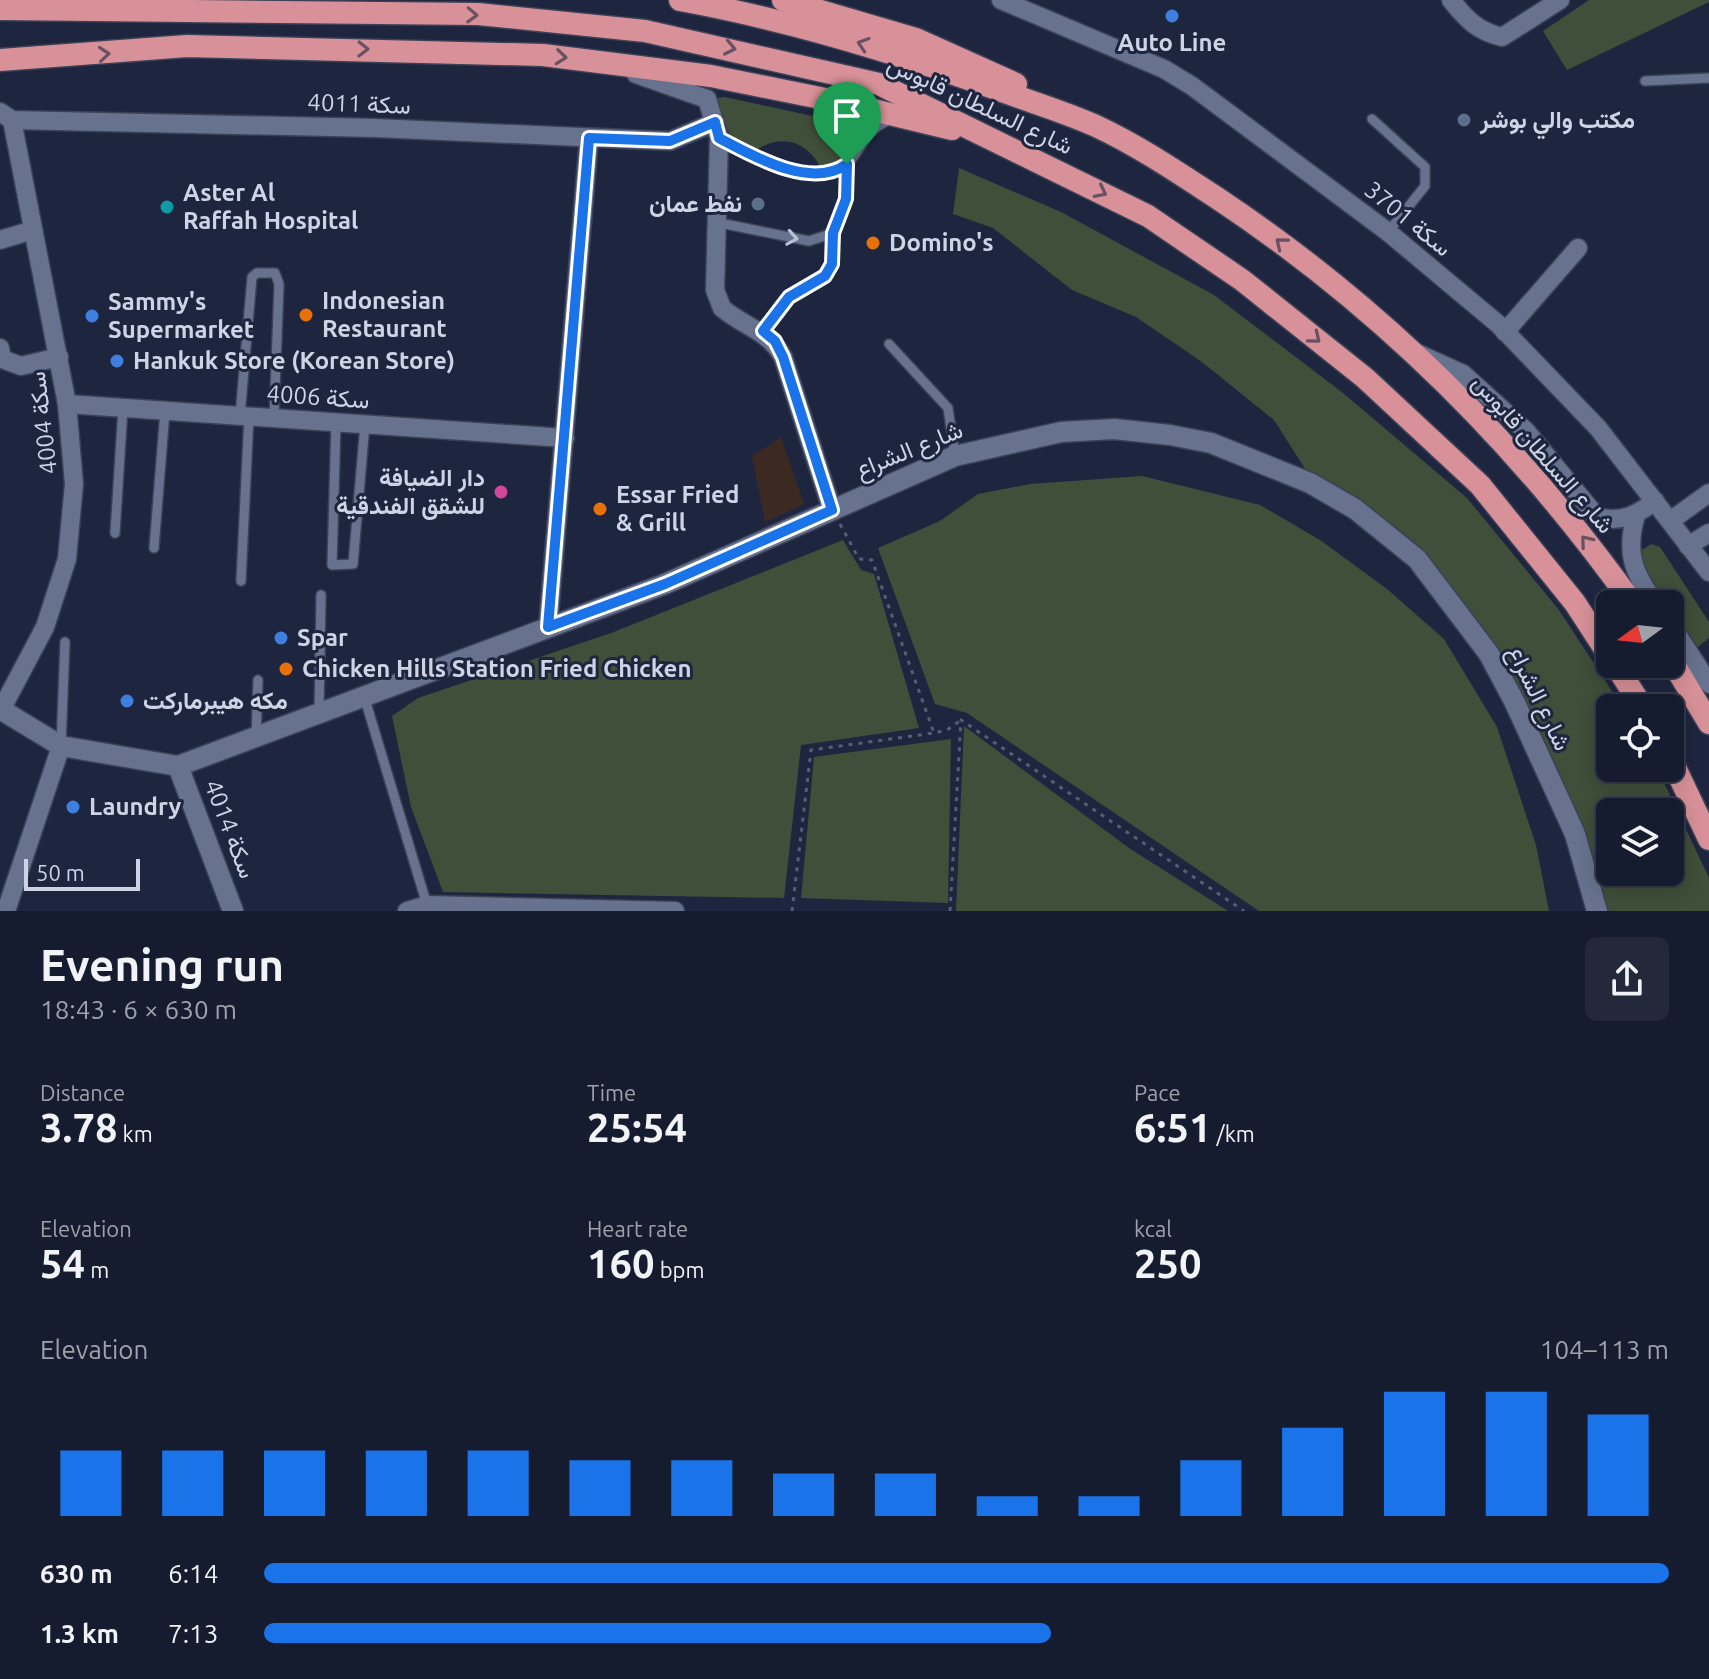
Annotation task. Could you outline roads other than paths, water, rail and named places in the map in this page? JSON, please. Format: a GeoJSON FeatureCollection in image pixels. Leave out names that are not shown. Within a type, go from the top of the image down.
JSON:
{"type":"FeatureCollection","features":[{"type":"Feature","properties":{"kind":"highway","name":"شارع السلطان قابوس"},"geometry":{"type":"LineString","coordinates":[[680,0],[833,34],[934,66],[1095,126],[1188,179],[1270,234],[1412,350],[1499,439],[1597,554],[1623,590]]}},
{"type":"Feature","properties":{"kind":"highway"},"geometry":{"type":"LineString","coordinates":[[783,0],[916,39],[987,69],[1095,126]]}},
{"type":"Feature","properties":{"kind":"highway","name":"شارع السلطان قابوس"},"geometry":{"type":"LineString","coordinates":[[0,9],[86,7],[478,14],[645,31],[879,84],[1148,216],[1242,280],[1365,378],[1480,485],[1575,603],[1596,635]]}},
{"type":"Feature","properties":{"kind":"highway"},"geometry":{"type":"LineString","coordinates":[[0,60],[187,46],[543,55],[711,76],[906,118],[947,128],[1054,168]]}},
{"type":"Feature","properties":{"kind":"highway"},"geometry":{"type":"LineString","coordinates":[[0,67],[26,60]]}},
{"type":"Feature","properties":{"kind":"highway"},"geometry":{"type":"LineString","coordinates":[[1682,678],[1709,723]]}},
{"type":"Feature","properties":{"kind":"highway"},"geometry":{"type":"LineString","coordinates":[[1682,782],[1709,839]]}},
{"type":"Feature","properties":{"kind":"street","name":"سكة 3701"},"geometry":{"type":"LineString","coordinates":[[1001,0],[1173,75],[1224,107],[1388,232],[1505,332],[1598,428],[1709,572]]}},
{"type":"Feature","properties":{"kind":"street"},"geometry":{"type":"LineString","coordinates":[[1451,0],[1468,21],[1484,33],[1502,37],[1560,0]]}},
{"type":"Feature","properties":{"kind":"street"},"geometry":{"type":"LineString","coordinates":[[620,63],[636,74],[707,99],[717,130],[715,290],[722,308],[775,341],[783,357],[832,510]]}},
{"type":"Feature","properties":{"kind":"street","name":"سكة 4011"},"geometry":{"type":"LineString","coordinates":[[6,116],[670,141],[717,130]]}},
{"type":"Feature","properties":{"kind":"street","name":"سكة 4004"},"geometry":{"type":"LineString","coordinates":[[0,709],[45,627],[67,559],[74,484],[67,404],[59,357],[6,116]]}},
{"type":"Feature","properties":{"kind":"street"},"geometry":{"type":"LineString","coordinates":[[548,627],[589,138]]}},
{"type":"Feature","properties":{"kind":"street"},"geometry":{"type":"LineString","coordinates":[[0,240],[33,230]]}},
{"type":"Feature","properties":{"kind":"street"},"geometry":{"type":"LineString","coordinates":[[1505,332],[1578,248]]}},
{"type":"Feature","properties":{"kind":"street"},"geometry":{"type":"LineString","coordinates":[[0,348],[2,359],[21,366],[59,357]]}},
{"type":"Feature","properties":{"kind":"street"},"geometry":{"type":"LineString","coordinates":[[1412,350],[1463,374],[1526,431],[1597,517],[1610,520],[1636,515],[1655,501]]}},
{"type":"Feature","properties":{"kind":"street","name":"سكة 4006"},"geometry":{"type":"LineString","coordinates":[[67,404],[565,438]]}},
{"type":"Feature","properties":{"kind":"street","name":"شارع الشراع"},"geometry":{"type":"LineString","coordinates":[[178,766],[665,584],[955,456],[1061,432],[1114,429],[1211,443],[1310,483],[1355,509],[1417,559],[1449,597],[1489,654],[1575,834],[1597,911]]}},
{"type":"Feature","properties":{"kind":"street"},"geometry":{"type":"LineString","coordinates":[[1670,521],[1709,493]]}},
{"type":"Feature","properties":{"kind":"street"},"geometry":{"type":"LineString","coordinates":[[1636,515],[1629,541],[1633,565],[1648,590]]}},
{"type":"Feature","properties":{"kind":"street"},"geometry":{"type":"LineString","coordinates":[[1688,546],[1709,533]]}},
{"type":"Feature","properties":{"kind":"street"},"geometry":{"type":"LineString","coordinates":[[1684,645],[1709,684]]}},
{"type":"Feature","properties":{"kind":"street"},"geometry":{"type":"LineString","coordinates":[[0,709],[61,746],[178,766]]}},
{"type":"Feature","properties":{"kind":"street"},"geometry":{"type":"LineString","coordinates":[[6,911],[61,746]]}},
{"type":"Feature","properties":{"kind":"street","name":"سكة 4014"},"geometry":{"type":"LineString","coordinates":[[178,766],[233,911]]}},
{"type":"Feature","properties":{"kind":"street"},"geometry":{"type":"LineString","coordinates":[[407,911],[427,905],[675,911]]}},
{"type":"Feature","properties":{"kind":"lane"},"geometry":{"type":"LineString","coordinates":[[1645,81],[1709,78]]}},
{"type":"Feature","properties":{"kind":"lane"},"geometry":{"type":"LineString","coordinates":[[717,130],[757,158],[820,176],[834,174],[847,164],[865,135],[889,120],[906,118]]}},
{"type":"Feature","properties":{"kind":"lane"},"geometry":{"type":"LineString","coordinates":[[1372,119],[1425,167],[1428,177],[1425,186],[1388,232]]}},
{"type":"Feature","properties":{"kind":"lane"},"geometry":{"type":"LineString","coordinates":[[763,331],[789,297],[825,276],[832,264],[833,233],[846,199],[847,164]]}},
{"type":"Feature","properties":{"kind":"lane"},"geometry":{"type":"LineString","coordinates":[[715,222],[809,241],[833,233]]}},
{"type":"Feature","properties":{"kind":"lane"},"geometry":{"type":"LineString","coordinates":[[241,581],[244,416],[252,277],[257,273],[275,273],[279,284],[274,418]]}},
{"type":"Feature","properties":{"kind":"lane"},"geometry":{"type":"LineString","coordinates":[[889,344],[948,408],[955,456]]}},
{"type":"Feature","properties":{"kind":"lane"},"geometry":{"type":"LineString","coordinates":[[115,533],[123,408]]}},
{"type":"Feature","properties":{"kind":"lane"},"geometry":{"type":"LineString","coordinates":[[154,548],[165,411]]}},
{"type":"Feature","properties":{"kind":"lane"},"geometry":{"type":"LineString","coordinates":[[336,422],[332,565],[353,564],[365,424]]}},
{"type":"Feature","properties":{"kind":"lane"},"geometry":{"type":"LineString","coordinates":[[319,713],[321,595]]}},
{"type":"Feature","properties":{"kind":"lane"},"geometry":{"type":"LineString","coordinates":[[61,746],[65,642]]}},
{"type":"Feature","properties":{"kind":"lane"},"geometry":{"type":"LineString","coordinates":[[256,737],[258,680]]}},
{"type":"Feature","properties":{"kind":"lane"},"geometry":{"type":"LineString","coordinates":[[364,696],[427,905]]}},
{"type":"Feature","properties":{"kind":"place","name":"Auto Line"},"geometry":{"type":"Point","coordinates":[1172,16]}},
{"type":"Feature","properties":{"kind":"place","name":"مكتب والي بوشر"},"geometry":{"type":"Point","coordinates":[1464,120]}},
{"type":"Feature","properties":{"kind":"place","name":"نفط عمان"},"geometry":{"type":"Point","coordinates":[758,204]}},
{"type":"Feature","properties":{"kind":"place","name":"Aster Al Raffah Hospital"},"geometry":{"type":"Point","coordinates":[167,207]}},
{"type":"Feature","properties":{"kind":"place","name":"Domino's"},"geometry":{"type":"Point","coordinates":[873,243]}},
{"type":"Feature","properties":{"kind":"place","name":"Indonesian Restaurant"},"geometry":{"type":"Point","coordinates":[306,315]}},
{"type":"Feature","properties":{"kind":"place","name":"Sammy's Supermarket"},"geometry":{"type":"Point","coordinates":[92,316]}},
{"type":"Feature","properties":{"kind":"place","name":"Hankuk Store (Korean Store)"},"geometry":{"type":"Point","coordinates":[117,361]}},
{"type":"Feature","properties":{"kind":"place","name":"دار الضيافة للشقق الفندقية"},"geometry":{"type":"Point","coordinates":[501,492]}},
{"type":"Feature","properties":{"kind":"place","name":"Essar Fried & Grill"},"geometry":{"type":"Point","coordinates":[600,509]}},
{"type":"Feature","properties":{"kind":"place","name":"Spar"},"geometry":{"type":"Point","coordinates":[281,638]}},
{"type":"Feature","properties":{"kind":"place","name":"Chicken Hills Station Fried Chicken"},"geometry":{"type":"Point","coordinates":[286,669]}},
{"type":"Feature","properties":{"kind":"place","name":"مكه هيبرماركت"},"geometry":{"type":"Point","coordinates":[127,701]}},
{"type":"Feature","properties":{"kind":"place","name":"Laundry"},"geometry":{"type":"Point","coordinates":[73,807]}}]}
